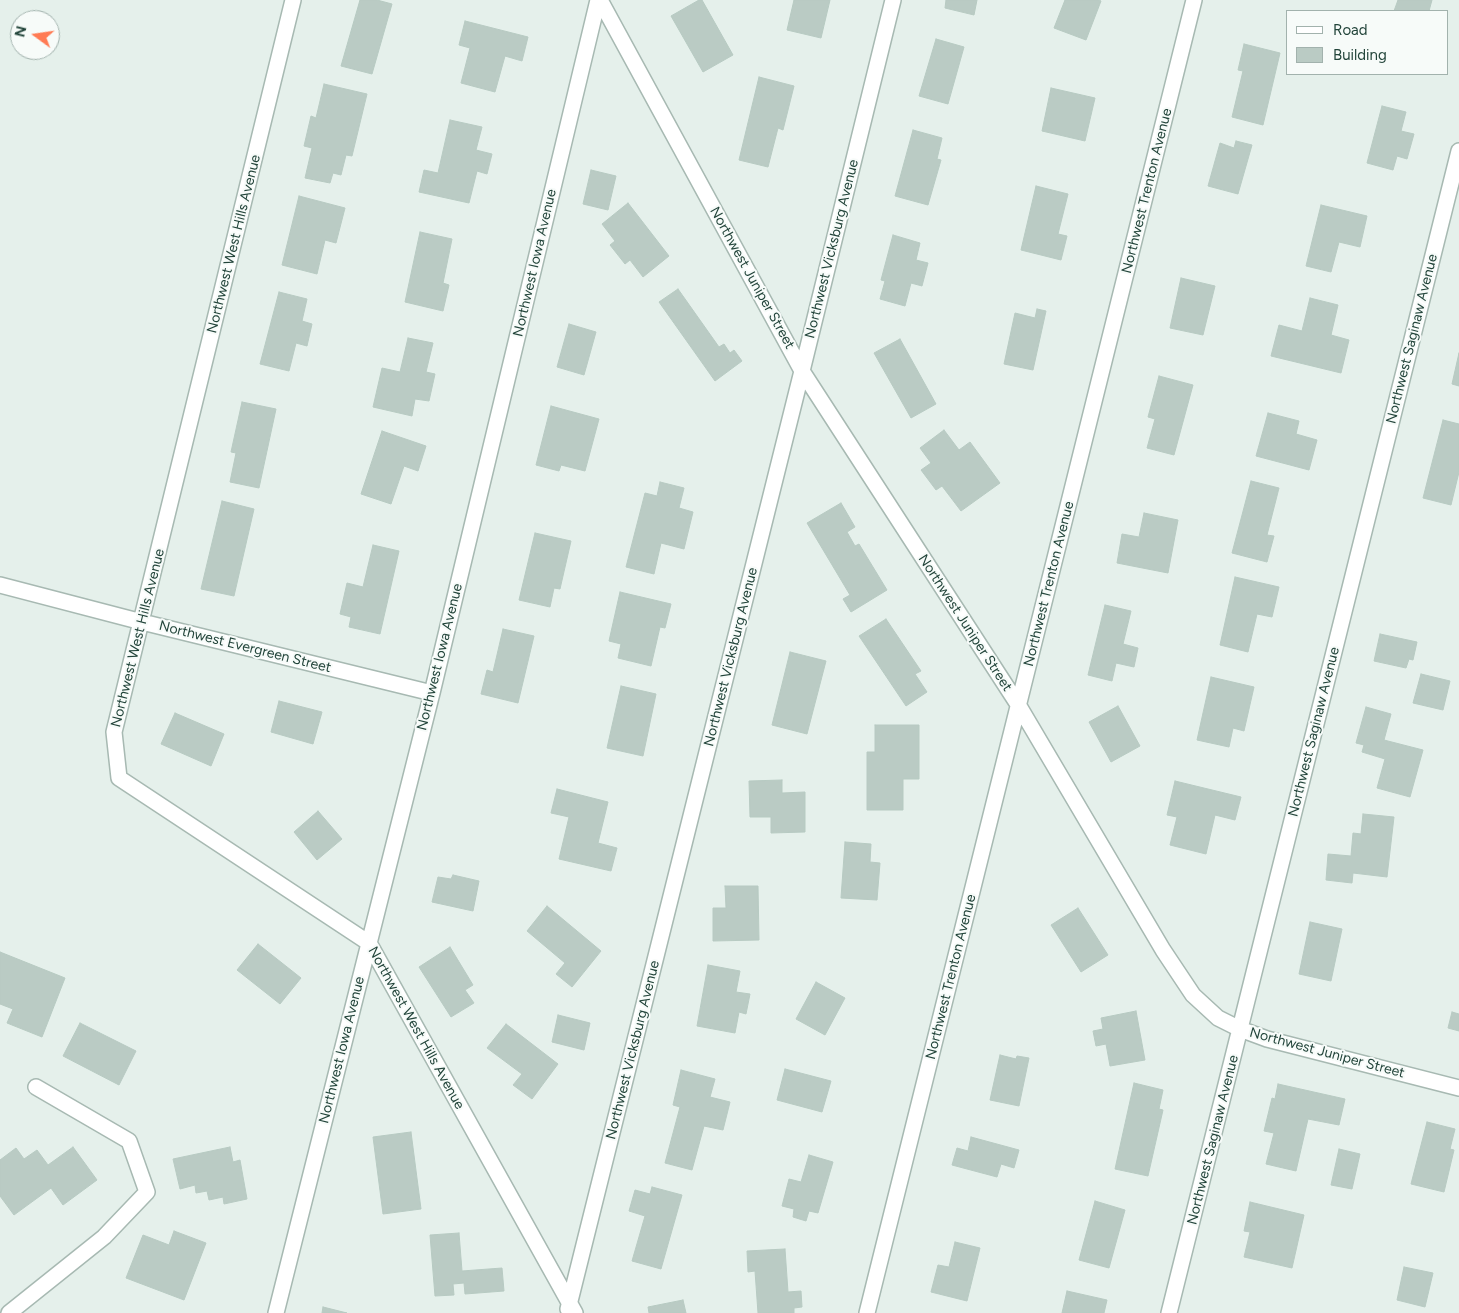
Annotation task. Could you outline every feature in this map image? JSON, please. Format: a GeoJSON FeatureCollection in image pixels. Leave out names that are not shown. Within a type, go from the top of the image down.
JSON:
{"type":"FeatureCollection","features":[{"type":"Feature","properties":{"kind":"street","name":"Northwest West Hills Avenue"},"geometry":{"type":"LineString","coordinates":[[293,0],[114,732],[119,778],[369,943],[571,1310]]}},
{"type":"Feature","properties":{"kind":"street","name":"Northwest Juniper Street"},"geometry":{"type":"LineString","coordinates":[[599,0],[802,371],[1019,706],[1163,950],[1193,995],[1218,1018],[1267,1039],[1459,1088]]}},
{"type":"Feature","properties":{"kind":"street","name":"Northwest Iowa Avenue"},"geometry":{"type":"LineString","coordinates":[[276,1313],[432,693],[599,0]]}},
{"type":"Feature","properties":{"kind":"street","name":"Northwest Vicksburg Avenue"},"geometry":{"type":"LineString","coordinates":[[571,1310],[893,0]]}},
{"type":"Feature","properties":{"kind":"street","name":"Northwest Trenton Avenue"},"geometry":{"type":"LineString","coordinates":[[867,1313],[1194,0]]}},
{"type":"Feature","properties":{"kind":"street","name":"Northwest Saginaw Avenue"},"geometry":{"type":"LineString","coordinates":[[1169,1313],[1459,151]]}},
{"type":"Feature","properties":{"kind":"street","name":"Northwest Evergreen Street"},"geometry":{"type":"LineString","coordinates":[[0,585],[432,693]]}},
{"type":"Feature","properties":{"kind":"street"},"geometry":{"type":"LineString","coordinates":[[9,1313],[104,1237],[147,1192],[130,1141],[36,1087]]}},
{"type":"Feature","properties":{"kind":"building"},"geometry":{"type":"Polygon","coordinates":[[[360,0],[377,0],[392,4],[372,74],[341,66],[360,0]]]}},
{"type":"Feature","properties":{"kind":"building"},"geometry":{"type":"Polygon","coordinates":[[[702,0],[733,55],[703,72],[671,16],[702,0]]]}},
{"type":"Feature","properties":{"kind":"building"},"geometry":{"type":"Polygon","coordinates":[[[794,0],[830,0],[821,38],[787,30],[794,0]]]}},
{"type":"Feature","properties":{"kind":"building"},"geometry":{"type":"Polygon","coordinates":[[[946,0],[977,0],[974,15],[945,8],[946,0]]]}},
{"type":"Feature","properties":{"kind":"building"},"geometry":{"type":"Polygon","coordinates":[[[1065,0],[1101,1],[1086,40],[1054,28],[1065,0]]]}},
{"type":"Feature","properties":{"kind":"building"},"geometry":{"type":"Polygon","coordinates":[[[1398,0],[1432,0],[1429,10],[1394,10],[1398,0]]]}},
{"type":"Feature","properties":{"kind":"building"},"geometry":{"type":"Polygon","coordinates":[[[465,21],[528,37],[522,61],[505,56],[495,92],[461,83],[470,48],[459,45],[465,21]]]}},
{"type":"Feature","properties":{"kind":"building"},"geometry":{"type":"Polygon","coordinates":[[[936,39],[964,47],[948,104],[919,96],[936,39]]]}},
{"type":"Feature","properties":{"kind":"building"},"geometry":{"type":"Polygon","coordinates":[[[1244,44],[1280,53],[1263,125],[1232,117],[1243,71],[1238,70],[1244,44]]]}},
{"type":"Feature","properties":{"kind":"building"},"geometry":{"type":"Polygon","coordinates":[[[759,77],[794,86],[783,130],[778,128],[768,167],[739,160],[759,77]]]}},
{"type":"Feature","properties":{"kind":"building"},"geometry":{"type":"Polygon","coordinates":[[[324,84],[367,94],[352,156],[346,155],[341,175],[333,173],[330,183],[305,178],[312,148],[304,146],[311,116],[316,118],[324,84]]]}},
{"type":"Feature","properties":{"kind":"building"},"geometry":{"type":"Polygon","coordinates":[[[1051,88],[1095,98],[1085,141],[1042,131],[1051,88]]]}},
{"type":"Feature","properties":{"kind":"building"},"geometry":{"type":"Polygon","coordinates":[[[1382,106],[1406,112],[1401,131],[1414,134],[1407,159],[1397,156],[1393,170],[1367,163],[1382,106]]]}},
{"type":"Feature","properties":{"kind":"building"},"geometry":{"type":"Polygon","coordinates":[[[450,120],[482,127],[476,150],[492,154],[487,174],[477,171],[469,203],[419,192],[424,170],[438,173],[450,120]]]}},
{"type":"Feature","properties":{"kind":"building"},"geometry":{"type":"Polygon","coordinates":[[[913,130],[942,138],[937,159],[941,160],[928,205],[895,196],[913,130]]]}},
{"type":"Feature","properties":{"kind":"building"},"geometry":{"type":"Polygon","coordinates":[[[1236,141],[1252,145],[1238,194],[1208,186],[1220,143],[1234,148],[1236,141]]]}},
{"type":"Feature","properties":{"kind":"building"},"geometry":{"type":"Polygon","coordinates":[[[591,170],[616,176],[608,210],[583,204],[591,170]]]}},
{"type":"Feature","properties":{"kind":"building"},"geometry":{"type":"Polygon","coordinates":[[[1036,186],[1068,194],[1058,234],[1067,236],[1061,260],[1021,250],[1036,186]]]}},
{"type":"Feature","properties":{"kind":"building"},"geometry":{"type":"Polygon","coordinates":[[[299,196],[345,208],[336,243],[325,240],[317,274],[282,265],[299,196]]]}},
{"type":"Feature","properties":{"kind":"building"},"geometry":{"type":"Polygon","coordinates":[[[628,203],[669,256],[643,277],[630,260],[625,264],[610,245],[615,241],[602,224],[628,203]]]}},
{"type":"Feature","properties":{"kind":"building"},"geometry":{"type":"Polygon","coordinates":[[[1321,205],[1367,216],[1360,247],[1339,242],[1331,272],[1306,266],[1321,205]]]}},
{"type":"Feature","properties":{"kind":"building"},"geometry":{"type":"Polygon","coordinates":[[[420,232],[452,239],[443,283],[449,285],[443,311],[405,302],[420,232]]]}},
{"type":"Feature","properties":{"kind":"building"},"geometry":{"type":"Polygon","coordinates":[[[893,235],[920,243],[916,260],[928,263],[922,286],[911,283],[905,306],[880,299],[885,281],[881,280],[893,235]]]}},
{"type":"Feature","properties":{"kind":"building"},"geometry":{"type":"Polygon","coordinates":[[[1181,278],[1215,286],[1203,335],[1170,328],[1181,278]]]}},
{"type":"Feature","properties":{"kind":"building"},"geometry":{"type":"Polygon","coordinates":[[[678,289],[719,347],[724,344],[730,353],[734,350],[742,361],[715,381],[659,302],[678,289]]]}},
{"type":"Feature","properties":{"kind":"building"},"geometry":{"type":"Polygon","coordinates":[[[279,292],[307,299],[302,321],[312,324],[307,346],[296,343],[289,371],[260,364],[279,292]]]}},
{"type":"Feature","properties":{"kind":"building"},"geometry":{"type":"Polygon","coordinates":[[[1310,298],[1338,305],[1331,335],[1349,340],[1341,373],[1271,356],[1279,325],[1302,331],[1310,298]]]}},
{"type":"Feature","properties":{"kind":"building"},"geometry":{"type":"Polygon","coordinates":[[[1037,309],[1046,311],[1033,370],[1004,364],[1015,313],[1035,318],[1037,309]]]}},
{"type":"Feature","properties":{"kind":"building"},"geometry":{"type":"Polygon","coordinates":[[[569,324],[596,332],[584,375],[557,367],[569,324]]]}},
{"type":"Feature","properties":{"kind":"building"},"geometry":{"type":"Polygon","coordinates":[[[408,338],[433,343],[426,372],[435,374],[429,401],[415,399],[412,416],[373,407],[382,368],[400,372],[408,338]]]}},
{"type":"Feature","properties":{"kind":"building"},"geometry":{"type":"Polygon","coordinates":[[[900,339],[936,404],[911,418],[874,353],[900,339]]]}},
{"type":"Feature","properties":{"kind":"building"},"geometry":{"type":"Polygon","coordinates":[[[1459,353],[1459,386],[1452,384],[1459,353]]]}},
{"type":"Feature","properties":{"kind":"building"},"geometry":{"type":"Polygon","coordinates":[[[1159,376],[1193,385],[1174,455],[1147,448],[1155,419],[1148,417],[1159,376]]]}},
{"type":"Feature","properties":{"kind":"building"},"geometry":{"type":"Polygon","coordinates":[[[242,402],[276,409],[259,488],[230,482],[236,453],[231,452],[242,402]]]}},
{"type":"Feature","properties":{"kind":"building"},"geometry":{"type":"Polygon","coordinates":[[[551,406],[599,419],[585,471],[561,465],[559,471],[536,465],[551,406]]]}},
{"type":"Feature","properties":{"kind":"building"},"geometry":{"type":"Polygon","coordinates":[[[1268,413],[1299,421],[1296,434],[1317,440],[1309,470],[1256,456],[1268,413]]]}},
{"type":"Feature","properties":{"kind":"building"},"geometry":{"type":"Polygon","coordinates":[[[1443,420],[1459,424],[1459,472],[1451,505],[1423,498],[1443,420]]]}},
{"type":"Feature","properties":{"kind":"building"},"geometry":{"type":"Polygon","coordinates":[[[944,430],[959,450],[970,442],[1000,483],[961,511],[942,486],[936,490],[921,470],[931,463],[920,448],[944,430]]]}},
{"type":"Feature","properties":{"kind":"building"},"geometry":{"type":"Polygon","coordinates":[[[382,431],[426,446],[418,471],[404,466],[391,504],[361,494],[382,431]]]}},
{"type":"Feature","properties":{"kind":"building"},"geometry":{"type":"Polygon","coordinates":[[[1251,481],[1279,488],[1267,535],[1274,536],[1267,562],[1232,553],[1251,481]]]}},
{"type":"Feature","properties":{"kind":"building"},"geometry":{"type":"Polygon","coordinates":[[[660,482],[684,488],[679,508],[693,512],[684,549],[661,543],[654,574],[626,567],[645,493],[657,496],[660,482]]]}},
{"type":"Feature","properties":{"kind":"building"},"geometry":{"type":"Polygon","coordinates":[[[222,501],[254,509],[234,596],[201,589],[222,501]]]}},
{"type":"Feature","properties":{"kind":"building"},"geometry":{"type":"Polygon","coordinates":[[[841,503],[855,527],[847,532],[855,546],[859,544],[887,590],[851,612],[843,599],[850,595],[807,523],[841,503]]]}},
{"type":"Feature","properties":{"kind":"building"},"geometry":{"type":"Polygon","coordinates":[[[1144,513],[1178,520],[1168,573],[1117,563],[1122,534],[1139,537],[1144,513]]]}},
{"type":"Feature","properties":{"kind":"building"},"geometry":{"type":"Polygon","coordinates":[[[535,533],[571,541],[560,589],[554,588],[550,607],[519,600],[535,533]]]}},
{"type":"Feature","properties":{"kind":"building"},"geometry":{"type":"Polygon","coordinates":[[[373,545],[399,551],[380,634],[349,627],[351,617],[340,614],[347,583],[363,587],[373,545]]]}},
{"type":"Feature","properties":{"kind":"building"},"geometry":{"type":"Polygon","coordinates":[[[1235,577],[1279,587],[1272,617],[1257,614],[1248,652],[1220,645],[1235,577]]]}},
{"type":"Feature","properties":{"kind":"building"},"geometry":{"type":"Polygon","coordinates":[[[620,592],[671,604],[665,628],[660,627],[651,666],[618,658],[621,644],[609,641],[620,592]]]}},
{"type":"Feature","properties":{"kind":"building"},"geometry":{"type":"Polygon","coordinates":[[[1105,605],[1131,611],[1123,644],[1138,648],[1134,667],[1116,663],[1112,681],[1088,675],[1105,605]]]}},
{"type":"Feature","properties":{"kind":"building"},"geometry":{"type":"Polygon","coordinates":[[[886,619],[921,671],[915,674],[927,692],[906,706],[859,636],[886,619]]]}},
{"type":"Feature","properties":{"kind":"building"},"geometry":{"type":"Polygon","coordinates":[[[503,629],[534,636],[518,703],[481,694],[487,670],[493,672],[503,629]]]}},
{"type":"Feature","properties":{"kind":"building"},"geometry":{"type":"Polygon","coordinates":[[[1380,634],[1417,642],[1413,660],[1409,659],[1406,668],[1374,661],[1380,634]]]}},
{"type":"Feature","properties":{"kind":"building"},"geometry":{"type":"Polygon","coordinates":[[[790,652],[826,661],[807,734],[772,725],[790,652]]]}},
{"type":"Feature","properties":{"kind":"building"},"geometry":{"type":"Polygon","coordinates":[[[1421,674],[1450,681],[1443,710],[1413,703],[1421,674]]]}},
{"type":"Feature","properties":{"kind":"building"},"geometry":{"type":"Polygon","coordinates":[[[1211,677],[1254,687],[1244,731],[1233,728],[1229,747],[1197,740],[1211,677]]]}},
{"type":"Feature","properties":{"kind":"building"},"geometry":{"type":"Polygon","coordinates":[[[621,686],[656,694],[643,756],[607,748],[621,686]]]}},
{"type":"Feature","properties":{"kind":"building"},"geometry":{"type":"Polygon","coordinates":[[[279,701],[322,712],[313,744],[271,732],[279,701]]]}},
{"type":"Feature","properties":{"kind":"building"},"geometry":{"type":"Polygon","coordinates":[[[1118,706],[1140,746],[1111,762],[1089,722],[1118,706]]]}},
{"type":"Feature","properties":{"kind":"building"},"geometry":{"type":"Polygon","coordinates":[[[1366,707],[1391,714],[1384,740],[1423,750],[1410,797],[1377,788],[1385,759],[1362,752],[1364,745],[1356,743],[1366,707]]]}},
{"type":"Feature","properties":{"kind":"building"},"geometry":{"type":"Polygon","coordinates":[[[175,713],[224,734],[211,766],[161,744],[175,713]]]}},
{"type":"Feature","properties":{"kind":"building"},"geometry":{"type":"Polygon","coordinates":[[[875,725],[919,725],[919,779],[903,779],[903,810],[867,810],[867,752],[875,752],[875,725]]]}},
{"type":"Feature","properties":{"kind":"building"},"geometry":{"type":"Polygon","coordinates":[[[782,780],[782,793],[805,792],[805,832],[771,833],[771,817],[750,817],[749,781],[782,780]]]}},
{"type":"Feature","properties":{"kind":"building"},"geometry":{"type":"Polygon","coordinates":[[[1175,781],[1241,797],[1235,820],[1215,815],[1206,854],[1170,845],[1177,817],[1167,815],[1175,781]]]}},
{"type":"Feature","properties":{"kind":"building"},"geometry":{"type":"Polygon","coordinates":[[[557,789],[608,802],[598,843],[617,848],[611,871],[559,859],[569,817],[551,813],[557,789]]]}},
{"type":"Feature","properties":{"kind":"building"},"geometry":{"type":"Polygon","coordinates":[[[318,811],[342,839],[317,860],[294,832],[318,811]]]}},
{"type":"Feature","properties":{"kind":"building"},"geometry":{"type":"Polygon","coordinates":[[[1363,814],[1394,817],[1387,877],[1353,873],[1352,883],[1326,880],[1328,854],[1351,856],[1353,833],[1361,834],[1363,814]]]}},
{"type":"Feature","properties":{"kind":"building"},"geometry":{"type":"Polygon","coordinates":[[[845,842],[871,844],[870,862],[880,863],[877,900],[841,898],[845,842]]]}},
{"type":"Feature","properties":{"kind":"building"},"geometry":{"type":"Polygon","coordinates":[[[453,875],[479,881],[473,911],[432,902],[438,877],[451,879],[453,875]]]}},
{"type":"Feature","properties":{"kind":"building"},"geometry":{"type":"Polygon","coordinates":[[[725,886],[758,886],[759,940],[713,941],[713,908],[726,908],[725,886]]]}},
{"type":"Feature","properties":{"kind":"building"},"geometry":{"type":"Polygon","coordinates":[[[547,906],[601,951],[572,987],[556,974],[565,963],[527,931],[547,906]]]}},
{"type":"Feature","properties":{"kind":"building"},"geometry":{"type":"Polygon","coordinates":[[[1078,908],[1108,955],[1081,972],[1051,925],[1078,908]]]}},
{"type":"Feature","properties":{"kind":"building"},"geometry":{"type":"Polygon","coordinates":[[[1310,922],[1342,929],[1331,981],[1299,974],[1310,922]]]}},
{"type":"Feature","properties":{"kind":"building"},"geometry":{"type":"Polygon","coordinates":[[[258,944],[301,978],[280,1004],[237,970],[258,944]]]}},
{"type":"Feature","properties":{"kind":"building"},"geometry":{"type":"Polygon","coordinates":[[[450,947],[473,985],[465,990],[474,1003],[451,1017],[419,967],[450,947]]]}},
{"type":"Feature","properties":{"kind":"building"},"geometry":{"type":"Polygon","coordinates":[[[0,952],[65,978],[42,1037],[7,1023],[13,1009],[0,1004],[0,952]]]}},
{"type":"Feature","properties":{"kind":"building"},"geometry":{"type":"Polygon","coordinates":[[[708,965],[740,971],[736,992],[750,994],[746,1014],[739,1012],[735,1033],[697,1026],[708,965]]]}},
{"type":"Feature","properties":{"kind":"building"},"geometry":{"type":"Polygon","coordinates":[[[816,982],[845,998],[825,1035],[796,1019],[816,982]]]}},
{"type":"Feature","properties":{"kind":"building"},"geometry":{"type":"Polygon","coordinates":[[[1136,1011],[1145,1060],[1110,1066],[1106,1044],[1096,1046],[1093,1031],[1103,1029],[1101,1018],[1136,1011]]]}},
{"type":"Feature","properties":{"kind":"building"},"geometry":{"type":"Polygon","coordinates":[[[1452,1012],[1459,1014],[1459,1031],[1448,1028],[1452,1012]]]}},
{"type":"Feature","properties":{"kind":"building"},"geometry":{"type":"Polygon","coordinates":[[[558,1015],[590,1023],[584,1050],[552,1042],[558,1015]]]}},
{"type":"Feature","properties":{"kind":"building"},"geometry":{"type":"Polygon","coordinates":[[[80,1023],[136,1051],[119,1085],[63,1056],[80,1023]]]}},
{"type":"Feature","properties":{"kind":"building"},"geometry":{"type":"Polygon","coordinates":[[[506,1024],[558,1064],[532,1099],[513,1085],[522,1074],[487,1048],[506,1024]]]}},
{"type":"Feature","properties":{"kind":"building"},"geometry":{"type":"Polygon","coordinates":[[[1000,1055],[1016,1059],[1017,1056],[1029,1058],[1019,1106],[990,1100],[1000,1055]]]}},
{"type":"Feature","properties":{"kind":"building"},"geometry":{"type":"Polygon","coordinates":[[[785,1069],[831,1081],[822,1112],[777,1100],[785,1069]]]}},
{"type":"Feature","properties":{"kind":"building"},"geometry":{"type":"Polygon","coordinates":[[[681,1070],[715,1079],[710,1097],[730,1102],[723,1130],[704,1126],[692,1170],[665,1163],[680,1107],[673,1105],[681,1070]]]}},
{"type":"Feature","properties":{"kind":"building"},"geometry":{"type":"Polygon","coordinates":[[[1134,1083],[1163,1090],[1159,1109],[1163,1110],[1148,1176],[1115,1169],[1134,1083]]]}},
{"type":"Feature","properties":{"kind":"building"},"geometry":{"type":"Polygon","coordinates":[[[1278,1084],[1345,1099],[1339,1125],[1308,1119],[1296,1171],[1266,1164],[1274,1133],[1264,1131],[1272,1098],[1275,1099],[1278,1084]]]}},
{"type":"Feature","properties":{"kind":"building"},"geometry":{"type":"Polygon","coordinates":[[[1427,1122],[1455,1129],[1450,1149],[1454,1150],[1444,1192],[1411,1184],[1427,1122]]]}},
{"type":"Feature","properties":{"kind":"building"},"geometry":{"type":"Polygon","coordinates":[[[411,1132],[421,1209],[383,1214],[373,1137],[411,1132]]]}},
{"type":"Feature","properties":{"kind":"building"},"geometry":{"type":"Polygon","coordinates":[[[971,1137],[1019,1150],[1014,1168],[1001,1164],[997,1177],[952,1165],[957,1148],[968,1151],[971,1137]]]}},
{"type":"Feature","properties":{"kind":"building"},"geometry":{"type":"Polygon","coordinates":[[[73,1147],[97,1180],[63,1205],[51,1188],[14,1215],[0,1196],[0,1160],[16,1148],[24,1159],[37,1150],[48,1165],[73,1147]]]}},
{"type":"Feature","properties":{"kind":"building"},"geometry":{"type":"Polygon","coordinates":[[[230,1147],[233,1162],[240,1160],[247,1199],[224,1204],[223,1197],[209,1200],[207,1191],[196,1193],[195,1185],[180,1189],[173,1159],[230,1147]]]}},
{"type":"Feature","properties":{"kind":"building"},"geometry":{"type":"Polygon","coordinates":[[[1339,1149],[1360,1154],[1352,1189],[1331,1185],[1339,1149]]]}},
{"type":"Feature","properties":{"kind":"building"},"geometry":{"type":"Polygon","coordinates":[[[809,1155],[833,1162],[818,1213],[809,1211],[806,1221],[793,1217],[794,1209],[782,1206],[789,1179],[801,1182],[809,1155]]]}},
{"type":"Feature","properties":{"kind":"building"},"geometry":{"type":"Polygon","coordinates":[[[652,1187],[682,1195],[661,1269],[632,1261],[645,1216],[629,1211],[635,1190],[650,1194],[652,1187]]]}},
{"type":"Feature","properties":{"kind":"building"},"geometry":{"type":"Polygon","coordinates":[[[1095,1201],[1125,1210],[1109,1268],[1079,1260],[1095,1201]]]}},
{"type":"Feature","properties":{"kind":"building"},"geometry":{"type":"Polygon","coordinates":[[[1250,1202],[1304,1215],[1292,1268],[1244,1257],[1250,1232],[1244,1231],[1250,1202]]]}},
{"type":"Feature","properties":{"kind":"building"},"geometry":{"type":"Polygon","coordinates":[[[174,1231],[206,1243],[184,1300],[126,1278],[143,1235],[169,1245],[174,1231]]]}},
{"type":"Feature","properties":{"kind":"building"},"geometry":{"type":"Polygon","coordinates":[[[459,1233],[462,1271],[502,1268],[504,1291],[465,1294],[464,1283],[453,1284],[454,1295],[435,1296],[430,1235],[459,1233]]]}},
{"type":"Feature","properties":{"kind":"building"},"geometry":{"type":"Polygon","coordinates":[[[955,1242],[980,1248],[967,1301],[931,1292],[938,1265],[949,1267],[955,1242]]]}},
{"type":"Feature","properties":{"kind":"building"},"geometry":{"type":"Polygon","coordinates":[[[785,1249],[788,1292],[801,1291],[802,1307],[794,1308],[794,1313],[758,1313],[755,1271],[748,1272],[747,1251],[785,1249]]]}},
{"type":"Feature","properties":{"kind":"building"},"geometry":{"type":"Polygon","coordinates":[[[1404,1267],[1433,1273],[1425,1307],[1397,1300],[1404,1267]]]}},
{"type":"Feature","properties":{"kind":"building"},"geometry":{"type":"Polygon","coordinates":[[[1067,1291],[1107,1300],[1104,1313],[1062,1313],[1067,1291]]]}},
{"type":"Feature","properties":{"kind":"building"},"geometry":{"type":"Polygon","coordinates":[[[683,1300],[686,1313],[649,1313],[648,1307],[683,1300]]]}},
{"type":"Feature","properties":{"kind":"building"},"geometry":{"type":"Polygon","coordinates":[[[323,1307],[347,1313],[322,1313],[323,1307]]]}}]}
